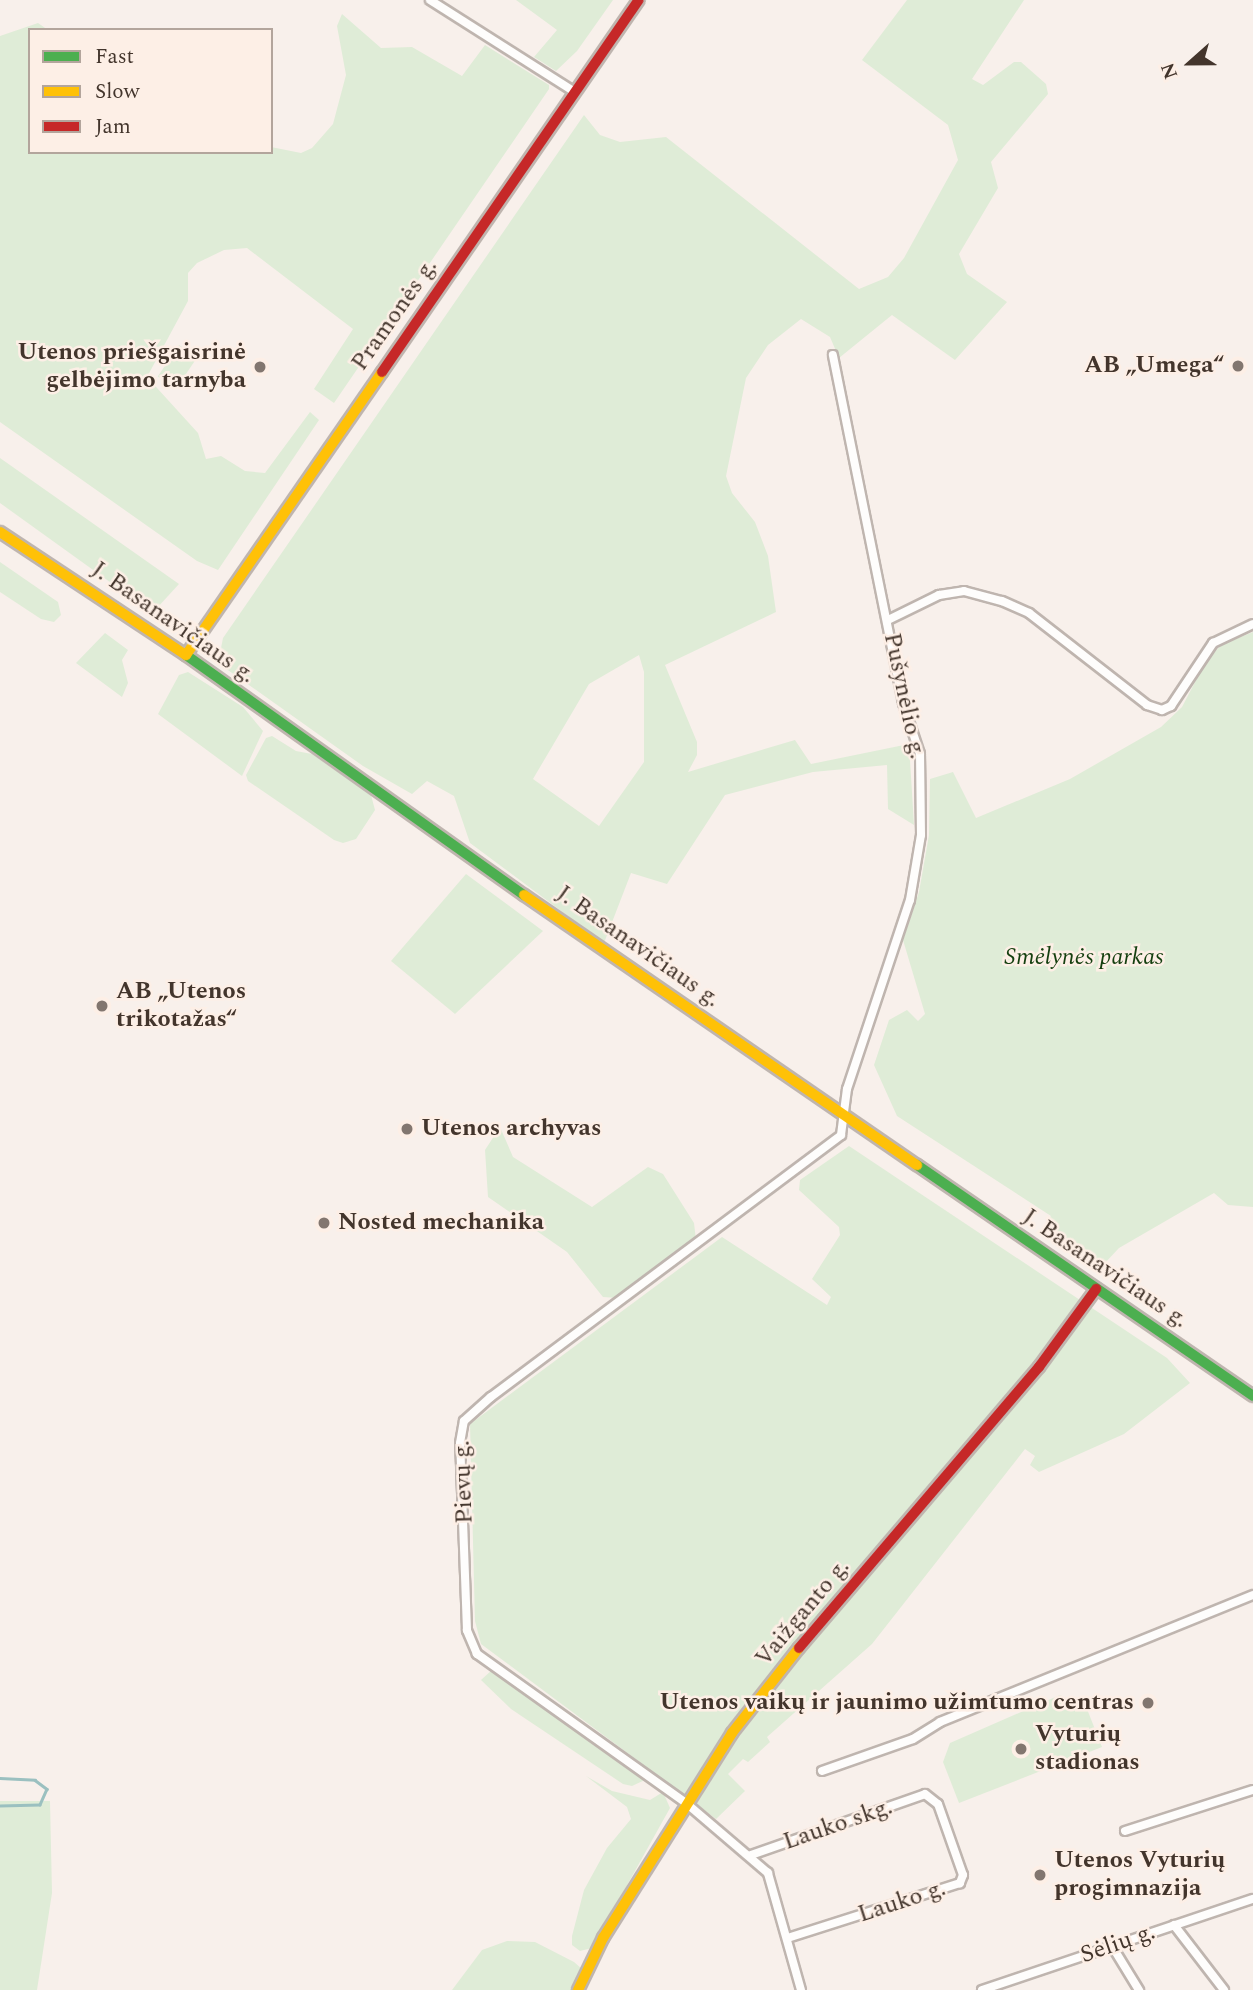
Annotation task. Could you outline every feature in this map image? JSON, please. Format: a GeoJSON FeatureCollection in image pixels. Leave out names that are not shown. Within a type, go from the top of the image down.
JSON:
{"type":"FeatureCollection","features":[{"type":"Feature","properties":{"kind":"main road","name":"Pramonės g."},"geometry":{"type":"LineString","coordinates":[[186,655],[639,0]]}},
{"type":"Feature","properties":{"kind":"main road","name":"J. Basanavičiaus g."},"geometry":{"type":"LineString","coordinates":[[0,532],[186,655],[841,1115],[1253,1396]]}},
{"type":"Feature","properties":{"kind":"main road","name":"Vaižganto g."},"geometry":{"type":"LineString","coordinates":[[578,1990],[603,1938],[686,1803],[782,1668],[1013,1400],[1096,1289]]}},
{"type":"Feature","properties":{"kind":"street"},"geometry":{"type":"LineString","coordinates":[[430,0],[575,92]]}},
{"type":"Feature","properties":{"kind":"street","name":"Pušynėlio g."},"geometry":{"type":"LineString","coordinates":[[833,355],[903,703],[920,754],[921,835],[910,900],[841,1115]]}},
{"type":"Feature","properties":{"kind":"street"},"geometry":{"type":"LineString","coordinates":[[888,620],[939,595],[964,591],[1002,601],[1029,612],[1147,705],[1162,710],[1171,706],[1213,643],[1253,624]]}},
{"type":"Feature","properties":{"kind":"street","name":"Pievų g."},"geometry":{"type":"LineString","coordinates":[[686,1803],[477,1654],[467,1630],[460,1443],[464,1421],[833,1146],[841,1135],[841,1115]]}},
{"type":"Feature","properties":{"kind":"street"},"geometry":{"type":"LineString","coordinates":[[822,1771],[913,1739],[940,1722],[1253,1595]]}},
{"type":"Feature","properties":{"kind":"street"},"geometry":{"type":"LineString","coordinates":[[1125,1831],[1253,1790]]}},
{"type":"Feature","properties":{"kind":"street","name":"Lauko skg."},"geometry":{"type":"LineString","coordinates":[[751,1855],[925,1794]]}},
{"type":"Feature","properties":{"kind":"street","name":"Lauko g."},"geometry":{"type":"LineString","coordinates":[[788,1938],[960,1883],[963,1875],[938,1804],[925,1794]]}},
{"type":"Feature","properties":{"kind":"street"},"geometry":{"type":"LineString","coordinates":[[686,1803],[751,1855],[773,1882],[801,1990]]}},
{"type":"Feature","properties":{"kind":"street","name":"Sėlių g."},"geometry":{"type":"LineString","coordinates":[[982,1990],[1253,1899]]}},
{"type":"Feature","properties":{"kind":"street"},"geometry":{"type":"LineString","coordinates":[[1174,1925],[1224,1990]]}},
{"type":"Feature","properties":{"kind":"street"},"geometry":{"type":"LineString","coordinates":[[1112,1946],[1139,1990]]}},
{"type":"Feature","properties":{"kind":"green space"},"geometry":{"type":"Polygon","coordinates":[[[516,0],[613,0],[577,51],[556,71],[534,57],[557,30],[516,0]]]}},
{"type":"Feature","properties":{"kind":"green space"},"geometry":{"type":"Polygon","coordinates":[[[907,0],[1024,0],[972,79],[983,85],[1014,62],[1021,62],[1046,84],[1048,94],[991,162],[998,188],[959,254],[967,274],[1007,302],[955,360],[892,315],[839,358],[830,337],[801,319],[768,345],[746,378],[726,476],[732,493],[755,522],[768,556],[776,612],[665,665],[697,742],[697,755],[688,772],[795,740],[811,764],[909,744],[914,825],[888,809],[887,765],[813,772],[725,795],[667,884],[631,873],[604,943],[470,843],[454,796],[427,781],[412,794],[363,766],[218,663],[223,638],[584,115],[600,135],[620,142],[666,137],[859,289],[888,277],[904,258],[958,160],[948,125],[862,60],[907,0]],[[639,655],[589,684],[533,779],[599,826],[644,762],[644,672],[639,655]]]}},
{"type":"Feature","properties":{"kind":"green space"},"geometry":{"type":"Polygon","coordinates":[[[342,14],[381,48],[412,47],[462,76],[485,45],[549,85],[549,89],[334,403],[314,389],[353,329],[247,248],[224,250],[197,263],[188,273],[188,301],[147,377],[198,433],[206,459],[221,456],[245,471],[265,473],[310,412],[319,420],[218,570],[197,561],[0,422],[0,36],[38,23],[45,28],[28,28],[28,154],[273,154],[273,147],[301,153],[312,148],[333,124],[346,75],[337,26],[342,14]]]}},
{"type":"Feature","properties":{"kind":"green space"},"geometry":{"type":"Polygon","coordinates":[[[179,345],[197,357],[176,389],[158,377],[179,345]]]}},
{"type":"Feature","properties":{"kind":"green space"},"geometry":{"type":"Polygon","coordinates":[[[0,458],[179,584],[157,608],[146,608],[0,503],[0,458]]]}},
{"type":"Feature","properties":{"kind":"green space"},"geometry":{"type":"Polygon","coordinates":[[[0,562],[58,602],[61,615],[54,622],[41,619],[0,592],[0,562]]]}},
{"type":"Feature","properties":{"kind":"green space","name":"Smėlynės parkas"},"geometry":{"type":"Polygon","coordinates":[[[1253,632],[1253,1207],[1228,1205],[1214,1193],[1119,1248],[1104,1264],[1046,1224],[1051,1216],[897,1116],[874,1065],[889,1020],[907,1010],[918,1021],[925,1014],[903,940],[919,892],[929,835],[930,779],[953,772],[976,818],[1070,779],[1161,727],[1182,707],[1205,663],[1221,645],[1253,632]]]}},
{"type":"Feature","properties":{"kind":"green space"},"geometry":{"type":"Polygon","coordinates":[[[105,633],[128,650],[122,660],[128,683],[122,697],[76,663],[105,633]]]}},
{"type":"Feature","properties":{"kind":"green space"},"geometry":{"type":"Polygon","coordinates":[[[188,672],[243,707],[263,731],[242,776],[158,714],[179,675],[188,672]]]}},
{"type":"Feature","properties":{"kind":"green space"},"geometry":{"type":"Polygon","coordinates":[[[272,736],[296,751],[312,754],[371,795],[375,810],[356,839],[343,843],[334,840],[248,781],[246,775],[266,738],[272,736]]]}},
{"type":"Feature","properties":{"kind":"green space"},"geometry":{"type":"Polygon","coordinates":[[[466,874],[543,931],[455,1014],[391,961],[466,874]]]}},
{"type":"Feature","properties":{"kind":"green space"},"geometry":{"type":"Polygon","coordinates":[[[500,1127],[513,1157],[592,1207],[648,1167],[663,1174],[694,1223],[696,1240],[618,1298],[603,1297],[567,1252],[488,1197],[485,1150],[500,1127]]]}},
{"type":"Feature","properties":{"kind":"green space"},"geometry":{"type":"Polygon","coordinates":[[[849,1146],[1167,1358],[1190,1383],[1124,1434],[1039,1472],[1030,1465],[1035,1456],[1025,1449],[872,1644],[767,1737],[770,1742],[748,1762],[743,1759],[728,1774],[745,1791],[716,1819],[481,1644],[475,1621],[470,1424],[722,1237],[827,1305],[831,1297],[812,1279],[840,1235],[839,1227],[799,1190],[800,1180],[849,1146]]]}},
{"type":"Feature","properties":{"kind":"green space"},"geometry":{"type":"Polygon","coordinates":[[[492,1670],[647,1779],[632,1786],[623,1784],[511,1709],[481,1680],[492,1670]]]}},
{"type":"Feature","properties":{"kind":"green space","name":"Vyturių stadionas"},"geometry":{"type":"Polygon","coordinates":[[[1060,1695],[1087,1709],[1102,1747],[959,1803],[943,1762],[950,1743],[1060,1695]]]}},
{"type":"Feature","properties":{"kind":"green space"},"geometry":{"type":"Polygon","coordinates":[[[586,1776],[612,1791],[650,1800],[663,1792],[670,1808],[592,1948],[580,1951],[572,1945],[572,1936],[584,1890],[607,1848],[631,1819],[627,1807],[586,1776]]]}},
{"type":"Feature","properties":{"kind":"green space"},"geometry":{"type":"Polygon","coordinates":[[[0,1801],[50,1801],[52,1893],[37,1990],[0,1990],[0,1801]]]}},
{"type":"Feature","properties":{"kind":"green space"},"geometry":{"type":"Polygon","coordinates":[[[507,1941],[535,1942],[574,1962],[582,1969],[573,1990],[452,1990],[482,1950],[507,1941]]]}},
{"type":"Feature","properties":{"kind":"waterway"},"geometry":{"type":"LineString","coordinates":[[0,1778],[35,1780],[47,1789],[40,1805],[0,1806]]}},
{"type":"Feature","properties":{"kind":"traffic: fast"},"geometry":{"type":"LineString","coordinates":[[186,655],[524,895]]}},
{"type":"Feature","properties":{"kind":"traffic: fast"},"geometry":{"type":"LineString","coordinates":[[917,1165],[1253,1396]]}},
{"type":"Feature","properties":{"kind":"traffic: slow"},"geometry":{"type":"LineString","coordinates":[[0,532],[186,655],[382,372]]}},
{"type":"Feature","properties":{"kind":"traffic: slow"},"geometry":{"type":"LineString","coordinates":[[524,895],[917,1165]]}},
{"type":"Feature","properties":{"kind":"traffic: slow"},"geometry":{"type":"LineString","coordinates":[[578,1990],[603,1938],[732,1733],[799,1648]]}},
{"type":"Feature","properties":{"kind":"traffic: jam"},"geometry":{"type":"LineString","coordinates":[[382,372],[639,0]]}},
{"type":"Feature","properties":{"kind":"traffic: jam"},"geometry":{"type":"LineString","coordinates":[[799,1648],[1039,1367],[1096,1289]]}},
{"type":"Feature","properties":{"kind":"place","name":"AB „Umega“"},"geometry":{"type":"Point","coordinates":[1238,366]}},
{"type":"Feature","properties":{"kind":"place","name":"Utenos priešgaisrinė gelbėjimo tarnyba"},"geometry":{"type":"Point","coordinates":[260,367]}},
{"type":"Feature","properties":{"kind":"place","name":"AB „Utenos trikotažas“"},"geometry":{"type":"Point","coordinates":[102,1006]}},
{"type":"Feature","properties":{"kind":"place","name":"Utenos archyvas"},"geometry":{"type":"Point","coordinates":[407,1129]}},
{"type":"Feature","properties":{"kind":"place","name":"Nosted mechanika"},"geometry":{"type":"Point","coordinates":[324,1223]}},
{"type":"Feature","properties":{"kind":"place","name":"Utenos vaikų ir jaunimo užimtumo centras"},"geometry":{"type":"Point","coordinates":[1148,1703]}},
{"type":"Feature","properties":{"kind":"place","name":"Vyturių stadionas"},"geometry":{"type":"Point","coordinates":[1021,1749]}},
{"type":"Feature","properties":{"kind":"place","name":"Utenos Vyturių progimnazija"},"geometry":{"type":"Point","coordinates":[1040,1875]}}]}
